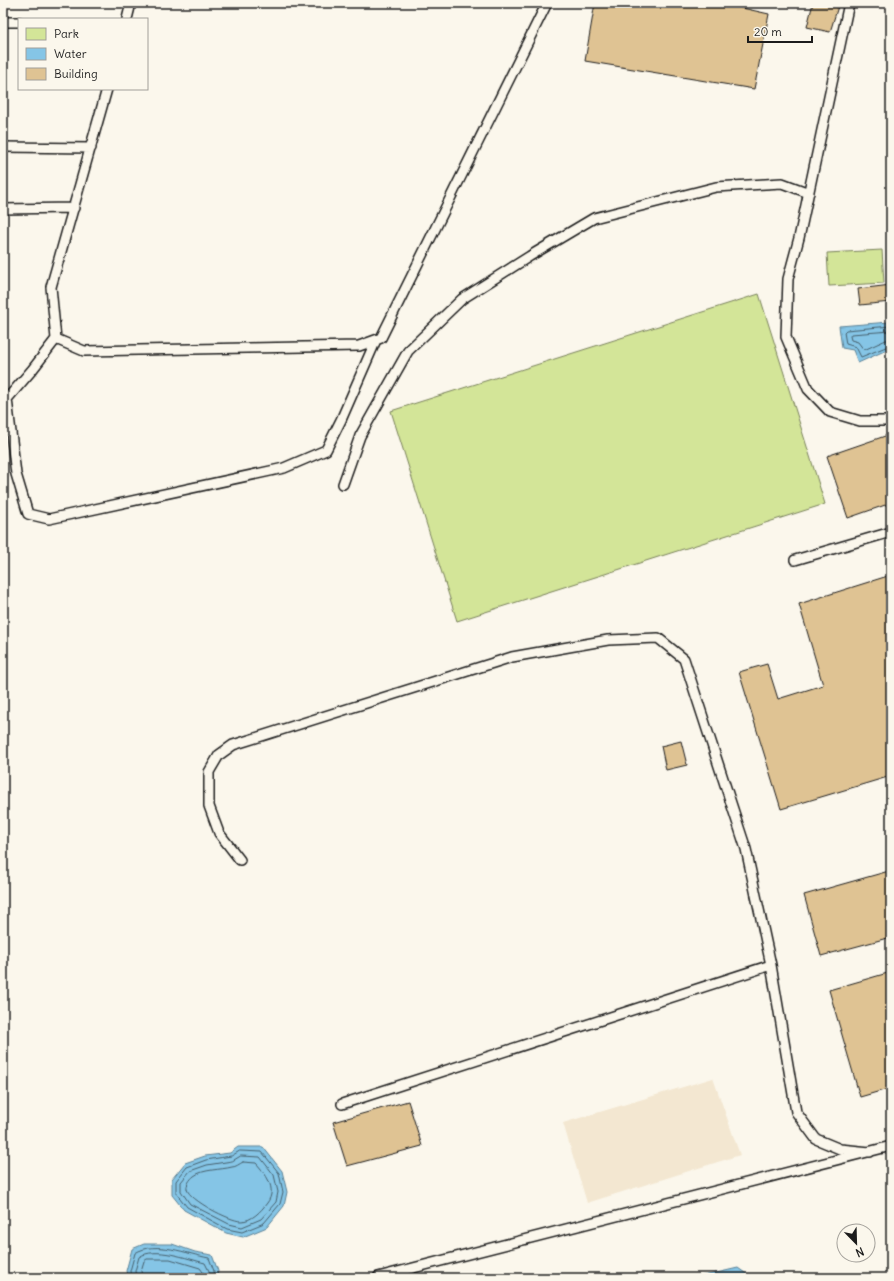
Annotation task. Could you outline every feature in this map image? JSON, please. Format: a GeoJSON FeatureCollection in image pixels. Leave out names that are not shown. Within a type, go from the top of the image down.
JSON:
{"type":"FeatureCollection","features":[{"type":"Feature","properties":{"kind":"lane"},"geometry":{"type":"LineString","coordinates":[[127,18],[131,3]]}},
{"type":"Feature","properties":{"kind":"lane"},"geometry":{"type":"LineString","coordinates":[[56,339],[84,351],[359,346],[381,338],[547,3]]}},
{"type":"Feature","properties":{"kind":"lane"},"geometry":{"type":"LineString","coordinates":[[849,3],[809,193],[788,279],[786,337],[808,389],[830,412],[860,421],[891,421]]}},
{"type":"Feature","properties":{"kind":"lane"},"geometry":{"type":"LineString","coordinates":[[3,22],[18,22]]}},
{"type":"Feature","properties":{"kind":"lane"},"geometry":{"type":"LineString","coordinates":[[107,90],[51,287],[56,339],[32,370],[5,399],[16,474],[28,514],[49,519],[284,468],[326,450],[341,420],[376,340]]}},
{"type":"Feature","properties":{"kind":"lane"},"geometry":{"type":"LineString","coordinates":[[3,146],[91,148]]}},
{"type":"Feature","properties":{"kind":"lane"},"geometry":{"type":"LineString","coordinates":[[343,484],[360,436],[408,351],[462,299],[530,256],[594,218],[716,187],[782,183],[809,193]]}},
{"type":"Feature","properties":{"kind":"lane"},"geometry":{"type":"LineString","coordinates":[[3,208],[74,208]]}},
{"type":"Feature","properties":{"kind":"lane"},"geometry":{"type":"LineString","coordinates":[[794,560],[891,532]]}},
{"type":"Feature","properties":{"kind":"lane"},"geometry":{"type":"LineString","coordinates":[[240,860],[219,833],[209,806],[209,772],[219,755],[233,745],[512,657],[608,640],[658,638],[684,659],[746,849],[771,965],[796,1112],[816,1139],[840,1149],[870,1152]]}},
{"type":"Feature","properties":{"kind":"lane"},"geometry":{"type":"LineString","coordinates":[[342,1104],[771,965]]}},
{"type":"Feature","properties":{"kind":"lane"},"geometry":{"type":"LineString","coordinates":[[378,1278],[891,1146]]}},
{"type":"Feature","properties":{"kind":"shaded area"},"geometry":{"type":"Polygon","coordinates":[[[713,1078],[740,1155],[587,1203],[563,1123],[713,1078]]]}},
{"type":"Feature","properties":{"kind":"green space"},"geometry":{"type":"Polygon","coordinates":[[[882,250],[884,283],[829,286],[827,253],[882,250]]]}},
{"type":"Feature","properties":{"kind":"green space"},"geometry":{"type":"Polygon","coordinates":[[[759,294],[825,504],[457,621],[391,411],[759,294]]]}},
{"type":"Feature","properties":{"kind":"water"},"geometry":{"type":"Polygon","coordinates":[[[890,322],[891,348],[858,363],[853,350],[842,348],[839,326],[890,322]]]}},
{"type":"Feature","properties":{"kind":"water"},"geometry":{"type":"Polygon","coordinates":[[[238,1147],[263,1147],[282,1171],[287,1192],[284,1206],[267,1227],[243,1237],[226,1233],[184,1210],[172,1195],[172,1179],[185,1163],[205,1156],[230,1153],[238,1147]]]}},
{"type":"Feature","properties":{"kind":"water"},"geometry":{"type":"Polygon","coordinates":[[[144,1244],[172,1244],[195,1252],[212,1255],[218,1271],[217,1278],[128,1278],[126,1271],[132,1249],[144,1244]]]}},
{"type":"Feature","properties":{"kind":"water"},"geometry":{"type":"Polygon","coordinates":[[[738,1268],[752,1278],[695,1278],[738,1268]]]}},
{"type":"Feature","properties":{"kind":"building"},"geometry":{"type":"Polygon","coordinates":[[[595,3],[720,3],[769,14],[754,89],[585,61],[595,3]]]}},
{"type":"Feature","properties":{"kind":"building"},"geometry":{"type":"Polygon","coordinates":[[[813,3],[839,3],[830,32],[807,27],[813,3]]]}},
{"type":"Feature","properties":{"kind":"building"},"geometry":{"type":"Polygon","coordinates":[[[891,285],[891,302],[860,305],[858,289],[891,285]]]}},
{"type":"Feature","properties":{"kind":"building"},"geometry":{"type":"Polygon","coordinates":[[[891,434],[891,503],[848,518],[827,456],[891,434]]]}},
{"type":"Feature","properties":{"kind":"building"},"geometry":{"type":"Polygon","coordinates":[[[891,575],[891,776],[781,809],[739,672],[767,664],[778,699],[823,685],[799,604],[891,575]]]}},
{"type":"Feature","properties":{"kind":"building"},"geometry":{"type":"Polygon","coordinates":[[[681,741],[687,765],[666,770],[661,746],[681,741]]]}},
{"type":"Feature","properties":{"kind":"building"},"geometry":{"type":"Polygon","coordinates":[[[889,871],[891,878],[891,937],[821,956],[804,895],[889,871]]]}},
{"type":"Feature","properties":{"kind":"building"},"geometry":{"type":"Polygon","coordinates":[[[891,972],[891,1088],[860,1097],[829,990],[891,972]]]}},
{"type":"Feature","properties":{"kind":"building"},"geometry":{"type":"Polygon","coordinates":[[[408,1101],[422,1146],[347,1166],[333,1122],[408,1101]]]}}]}
